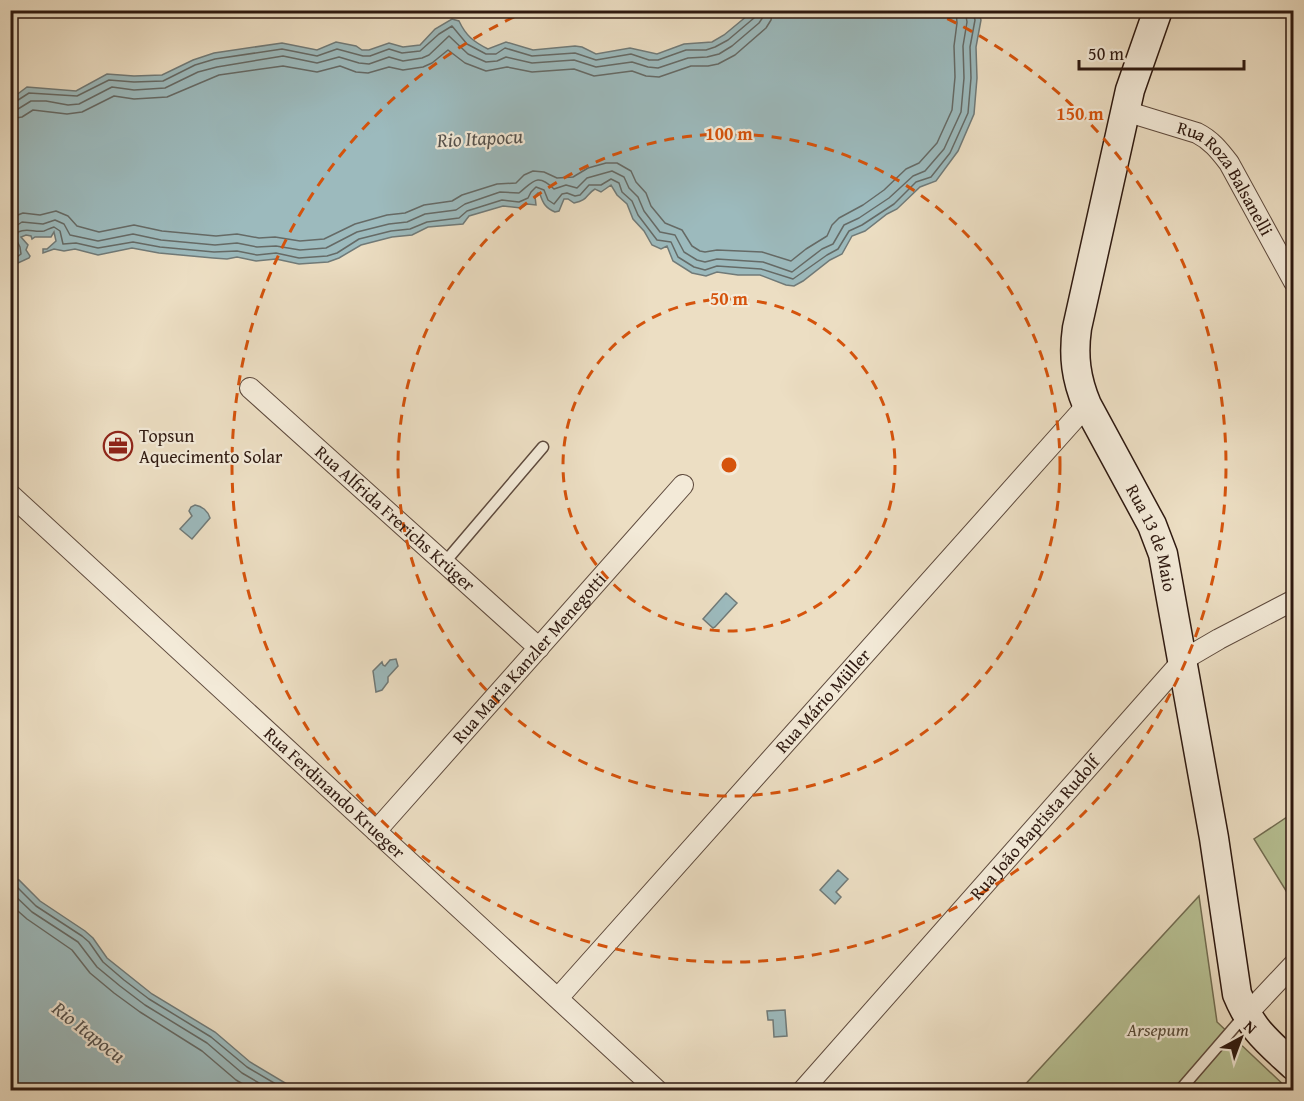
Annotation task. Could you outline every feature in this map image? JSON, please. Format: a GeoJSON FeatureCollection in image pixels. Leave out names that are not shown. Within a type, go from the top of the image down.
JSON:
{"type":"FeatureCollection","features":[{"type":"Feature","properties":{"kind":"main road","name":"Rua 13 de Maio"},"geometry":{"type":"LineString","coordinates":[[1158,10],[1134,74],[1125,111],[1075,342],[1076,372],[1078,385],[1087,405],[1158,540],[1169,579],[1214,838],[1237,993],[1246,1015],[1256,1030],[1293,1066]]}},
{"type":"Feature","properties":{"kind":"street","name":"Rua Roza Balsanelli"},"geometry":{"type":"LineString","coordinates":[[1125,111],[1197,133],[1217,147],[1229,163],[1293,282]]}},
{"type":"Feature","properties":{"kind":"street","name":"Rua Alfrida Frerichs Krüger"},"geometry":{"type":"LineString","coordinates":[[250,388],[539,648]]}},
{"type":"Feature","properties":{"kind":"street","name":"Rua Mário Müller"},"geometry":{"type":"LineString","coordinates":[[558,998],[1087,405]]}},
{"type":"Feature","properties":{"kind":"street","name":"Rua Maria Kanzler Menegotti"},"geometry":{"type":"LineString","coordinates":[[376,831],[683,485]]}},
{"type":"Feature","properties":{"kind":"street","name":"Rua Ferdinando Krueger"},"geometry":{"type":"LineString","coordinates":[[10,494],[657,1090]]}},
{"type":"Feature","properties":{"kind":"street","name":"Rua João Baptista Rudolf"},"geometry":{"type":"LineString","coordinates":[[803,1090],[1183,660],[1293,600]]}},
{"type":"Feature","properties":{"kind":"street"},"geometry":{"type":"LineString","coordinates":[[1246,1015],[1293,964]]}},
{"type":"Feature","properties":{"kind":"lane"},"geometry":{"type":"LineString","coordinates":[[445,562],[543,447]]}},
{"type":"Feature","properties":{"kind":"lane"},"geometry":{"type":"LineString","coordinates":[[1180,1090],[1246,1015]]}},
{"type":"Feature","properties":{"kind":"green space"},"geometry":{"type":"Polygon","coordinates":[[[1287,817],[1293,827],[1293,902],[1254,839],[1287,817]]]}},
{"type":"Feature","properties":{"kind":"green space","name":"Arsepum"},"geometry":{"type":"Polygon","coordinates":[[[1199,896],[1217,1022],[1289,1090],[1020,1090],[1199,896]]]}},
{"type":"Feature","properties":{"kind":"water","name":"Rio Itapocu"},"geometry":{"type":"Polygon","coordinates":[[[978,10],[981,20],[976,47],[977,78],[974,114],[958,151],[936,181],[920,187],[897,209],[865,231],[852,236],[842,254],[794,286],[760,275],[717,272],[706,276],[692,273],[673,261],[667,246],[661,249],[652,245],[644,231],[633,219],[627,204],[617,195],[611,185],[601,192],[595,189],[579,202],[574,203],[564,199],[559,211],[555,212],[545,205],[538,193],[535,196],[536,205],[527,204],[521,208],[503,206],[469,216],[463,224],[428,227],[412,235],[392,237],[361,245],[328,262],[299,264],[276,259],[256,261],[237,257],[213,258],[132,248],[98,255],[75,249],[64,251],[54,249],[43,253],[43,249],[47,249],[56,241],[54,232],[51,237],[32,239],[31,236],[26,235],[21,237],[28,245],[26,250],[30,256],[18,263],[11,263],[11,99],[27,87],[76,91],[107,74],[162,75],[214,53],[282,43],[317,50],[336,42],[356,46],[362,50],[389,43],[403,47],[420,45],[435,29],[452,19],[459,21],[471,38],[488,49],[506,42],[533,50],[575,46],[596,54],[630,48],[657,54],[684,44],[712,42],[753,11],[978,10]]]}},
{"type":"Feature","properties":{"kind":"water"},"geometry":{"type":"Polygon","coordinates":[[[195,505],[204,509],[210,518],[192,539],[180,529],[192,516],[189,511],[195,505]]]}},
{"type":"Feature","properties":{"kind":"water"},"geometry":{"type":"Polygon","coordinates":[[[726,593],[737,603],[713,628],[703,619],[726,593]]]}},
{"type":"Feature","properties":{"kind":"water"},"geometry":{"type":"Polygon","coordinates":[[[396,659],[398,666],[388,677],[388,682],[382,690],[376,692],[373,671],[382,662],[385,666],[390,660],[396,659]]]}},
{"type":"Feature","properties":{"kind":"water"},"geometry":{"type":"Polygon","coordinates":[[[838,870],[848,879],[836,892],[841,897],[835,904],[820,890],[838,870]]]}},
{"type":"Feature","properties":{"kind":"water","name":"Rio Itapocu"},"geometry":{"type":"Polygon","coordinates":[[[11,877],[19,880],[40,901],[85,931],[107,958],[152,994],[215,1032],[250,1062],[297,1090],[11,1090],[11,877]]]}},
{"type":"Feature","properties":{"kind":"water"},"geometry":{"type":"Polygon","coordinates":[[[785,1010],[787,1036],[774,1037],[773,1020],[768,1020],[767,1011],[785,1010]]]}},
{"type":"Feature","properties":{"kind":"place","name":"Topsun Aquecimento Solar"},"geometry":{"type":"Point","coordinates":[118,446]}}]}
